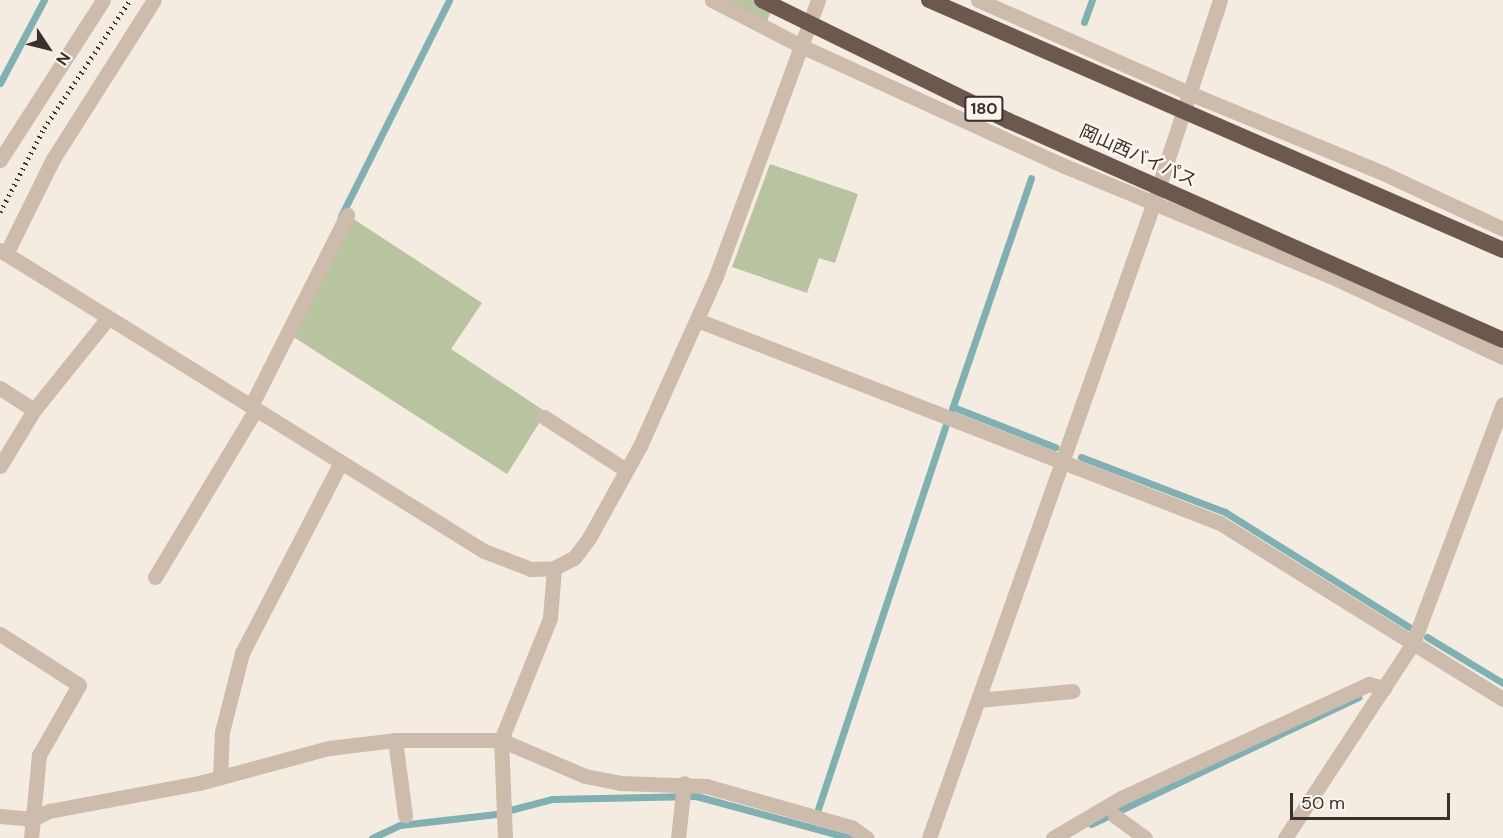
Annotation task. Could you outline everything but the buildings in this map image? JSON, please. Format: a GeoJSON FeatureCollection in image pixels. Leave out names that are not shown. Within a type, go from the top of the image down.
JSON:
{"type":"FeatureCollection","features":[{"type":"Feature","properties":{"kind":"highway","name":"岡山西バイパス"},"geometry":{"type":"LineString","coordinates":[[762,0],[1009,121],[1503,340]]}},
{"type":"Feature","properties":{"kind":"highway"},"geometry":{"type":"LineString","coordinates":[[929,0],[1503,250]]}},
{"type":"Feature","properties":{"kind":"street"},"geometry":{"type":"LineString","coordinates":[[0,160],[103,0]]}},
{"type":"Feature","properties":{"kind":"street"},"geometry":{"type":"LineString","coordinates":[[154,0],[86,103],[3,252],[503,561],[531,569],[554,568],[574,558],[589,538],[626,470],[697,320],[735,229],[818,0]]}},
{"type":"Feature","properties":{"kind":"street"},"geometry":{"type":"LineString","coordinates":[[712,0],[801,46],[1067,167],[1337,279],[1503,357]]}},
{"type":"Feature","properties":{"kind":"street"},"geometry":{"type":"LineString","coordinates":[[978,0],[1189,93],[1383,173],[1503,229]]}},
{"type":"Feature","properties":{"kind":"street"},"geometry":{"type":"LineString","coordinates":[[929,838],[1153,201],[1220,0]]}},
{"type":"Feature","properties":{"kind":"street"},"geometry":{"type":"LineString","coordinates":[[155,577],[253,408],[347,215]]}},
{"type":"Feature","properties":{"kind":"street"},"geometry":{"type":"LineString","coordinates":[[0,466],[34,410],[108,318]]}},
{"type":"Feature","properties":{"kind":"street"},"geometry":{"type":"LineString","coordinates":[[697,320],[1220,523],[1503,699]]}},
{"type":"Feature","properties":{"kind":"street"},"geometry":{"type":"LineString","coordinates":[[0,388],[34,410]]}},
{"type":"Feature","properties":{"kind":"street"},"geometry":{"type":"LineString","coordinates":[[1285,838],[1378,686],[1413,643],[1503,404]]}},
{"type":"Feature","properties":{"kind":"street"},"geometry":{"type":"LineString","coordinates":[[544,417],[626,470]]}},
{"type":"Feature","properties":{"kind":"street"},"geometry":{"type":"LineString","coordinates":[[220,777],[222,732],[242,653],[341,462]]}},
{"type":"Feature","properties":{"kind":"street"},"geometry":{"type":"LineString","coordinates":[[505,838],[501,740],[550,618],[554,568]]}},
{"type":"Feature","properties":{"kind":"street"},"geometry":{"type":"LineString","coordinates":[[0,634],[79,684],[39,755],[31,838]]}},
{"type":"Feature","properties":{"kind":"street"},"geometry":{"type":"LineString","coordinates":[[1053,838],[1121,798],[1378,686]]}},
{"type":"Feature","properties":{"kind":"street"},"geometry":{"type":"LineString","coordinates":[[978,700],[1073,691]]}},
{"type":"Feature","properties":{"kind":"street"},"geometry":{"type":"LineString","coordinates":[[395,740],[405,815]]}},
{"type":"Feature","properties":{"kind":"street"},"geometry":{"type":"LineString","coordinates":[[0,816],[33,819],[49,811],[220,777],[329,748],[395,740],[501,740],[585,776],[683,791],[851,827],[867,838]]}},
{"type":"Feature","properties":{"kind":"street"},"geometry":{"type":"LineString","coordinates":[[678,838],[683,791]]}},
{"type":"Feature","properties":{"kind":"street"},"geometry":{"type":"LineString","coordinates":[[1115,816],[1145,838]]}},
{"type":"Feature","properties":{"kind":"green space"},"geometry":{"type":"Polygon","coordinates":[[[725,0],[776,0],[767,21],[725,0]]]}},
{"type":"Feature","properties":{"kind":"green space"},"geometry":{"type":"Polygon","coordinates":[[[770,164],[858,194],[835,263],[819,258],[807,293],[732,267],[770,164]]]}},
{"type":"Feature","properties":{"kind":"green space"},"geometry":{"type":"Polygon","coordinates":[[[352,218],[482,303],[451,349],[546,412],[507,474],[292,336],[352,218]]]}},
{"type":"Feature","properties":{"kind":"waterway"},"geometry":{"type":"LineString","coordinates":[[0,83],[44,0]]}},
{"type":"Feature","properties":{"kind":"waterway"},"geometry":{"type":"LineString","coordinates":[[341,216],[449,0]]}},
{"type":"Feature","properties":{"kind":"waterway"},"geometry":{"type":"LineString","coordinates":[[1084,22],[1092,0]]}},
{"type":"Feature","properties":{"kind":"waterway"},"geometry":{"type":"LineString","coordinates":[[952,409],[1031,178]]}},
{"type":"Feature","properties":{"kind":"waterway"},"geometry":{"type":"LineString","coordinates":[[953,407],[1055,447]]}},
{"type":"Feature","properties":{"kind":"waterway"},"geometry":{"type":"LineString","coordinates":[[818,809],[945,427]]}},
{"type":"Feature","properties":{"kind":"waterway"},"geometry":{"type":"LineString","coordinates":[[1081,457],[1225,512],[1409,627]]}},
{"type":"Feature","properties":{"kind":"waterway"},"geometry":{"type":"LineString","coordinates":[[1427,637],[1503,683]]}},
{"type":"Feature","properties":{"kind":"waterway"},"geometry":{"type":"LineString","coordinates":[[1091,824],[1358,697]]}},
{"type":"Feature","properties":{"kind":"waterway"},"geometry":{"type":"LineString","coordinates":[[510,810],[552,799],[696,796],[850,838]]}},
{"type":"Feature","properties":{"kind":"waterway"},"geometry":{"type":"LineString","coordinates":[[372,838],[400,825],[496,814]]}},
{"type":"Feature","properties":{"kind":"railway"},"geometry":{"type":"LineString","coordinates":[[0,212],[44,128],[130,0]]}}]}
